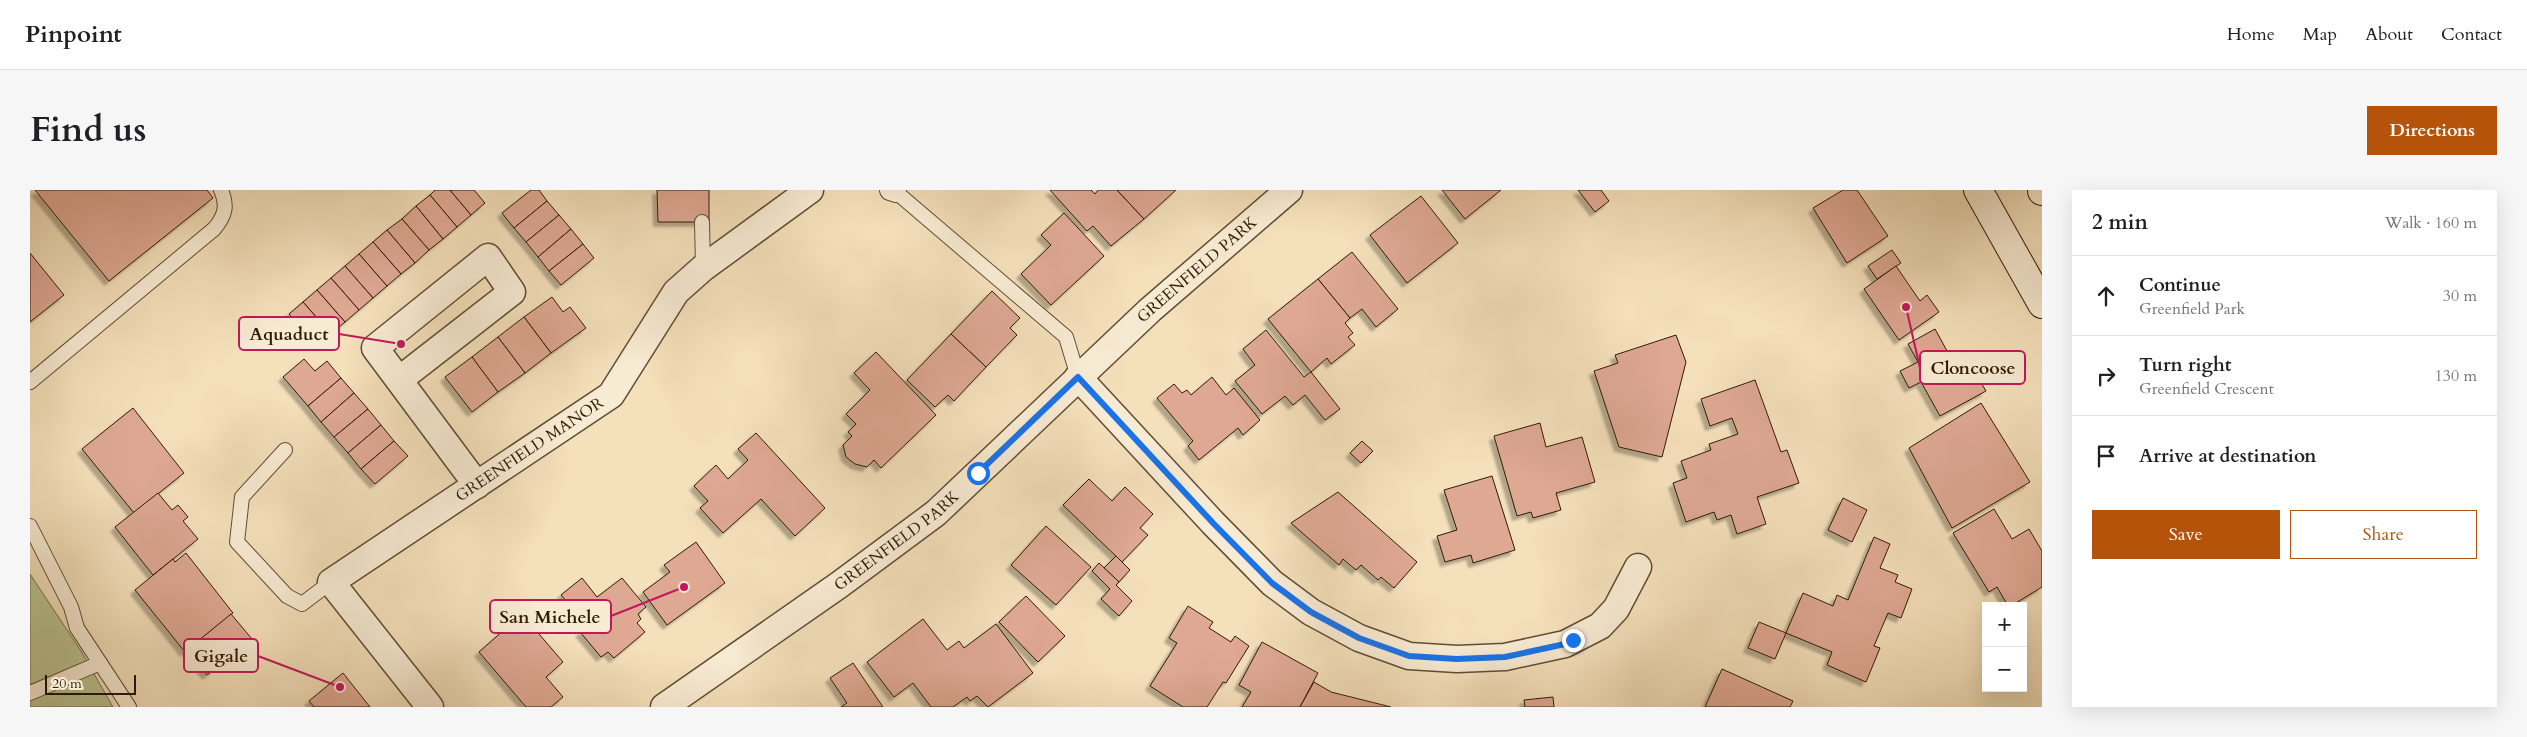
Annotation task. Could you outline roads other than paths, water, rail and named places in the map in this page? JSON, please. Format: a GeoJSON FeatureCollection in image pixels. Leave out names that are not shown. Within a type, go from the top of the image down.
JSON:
{"type":"FeatureCollection","features":[{"type":"Feature","properties":{"kind":"main road"},"geometry":{"type":"LineString","coordinates":[[1978,190],[2042,304]]}},
{"type":"Feature","properties":{"kind":"street","name":"GREENFIELD MANOR"},"geometry":{"type":"LineString","coordinates":[[331,582],[610,395],[676,292],[703,268],[810,190]]}},
{"type":"Feature","properties":{"kind":"street","name":"GREENFIELD PARK"},"geometry":{"type":"LineString","coordinates":[[664,707],[839,585],[936,513],[1150,310],[1288,190]]}},
{"type":"Feature","properties":{"kind":"street"},"geometry":{"type":"LineString","coordinates":[[399,380],[512,292],[488,257],[376,348],[399,380],[477,485]]}},
{"type":"Feature","properties":{"kind":"street"},"geometry":{"type":"LineString","coordinates":[[1078,377],[1213,523],[1272,583],[1311,612],[1359,638],[1409,656],[1457,659],[1505,657],[1565,644],[1600,626],[1616,609],[1638,567]]}},
{"type":"Feature","properties":{"kind":"street"},"geometry":{"type":"LineString","coordinates":[[331,582],[430,707]]}},
{"type":"Feature","properties":{"kind":"lane"},"geometry":{"type":"LineString","coordinates":[[30,382],[214,229],[223,218],[226,204],[221,190]]}},
{"type":"Feature","properties":{"kind":"lane"},"geometry":{"type":"LineString","coordinates":[[893,191],[1066,337],[1078,377]]}},
{"type":"Feature","properties":{"kind":"lane"},"geometry":{"type":"LineString","coordinates":[[702,222],[703,268]]}},
{"type":"Feature","properties":{"kind":"lane"},"geometry":{"type":"LineString","coordinates":[[285,450],[242,498],[237,542],[287,596],[302,604],[331,582]]}},
{"type":"Feature","properties":{"kind":"lane"},"geometry":{"type":"LineString","coordinates":[[30,526],[71,608],[77,628],[129,707]]}},
{"type":"Feature","properties":{"kind":"lane"},"geometry":{"type":"LineString","coordinates":[[30,693],[100,663]]}},
{"type":"Feature","properties":{"kind":"place","name":"Cloncoose"},"geometry":{"type":"Point","coordinates":[1906,307]}},
{"type":"Feature","properties":{"kind":"place","name":"Aquaduct"},"geometry":{"type":"Point","coordinates":[401,344]}},
{"type":"Feature","properties":{"kind":"place","name":"San Michele"},"geometry":{"type":"Point","coordinates":[684,587]}},
{"type":"Feature","properties":{"kind":"place","name":"Gigale"},"geometry":{"type":"Point","coordinates":[340,687]}}]}
